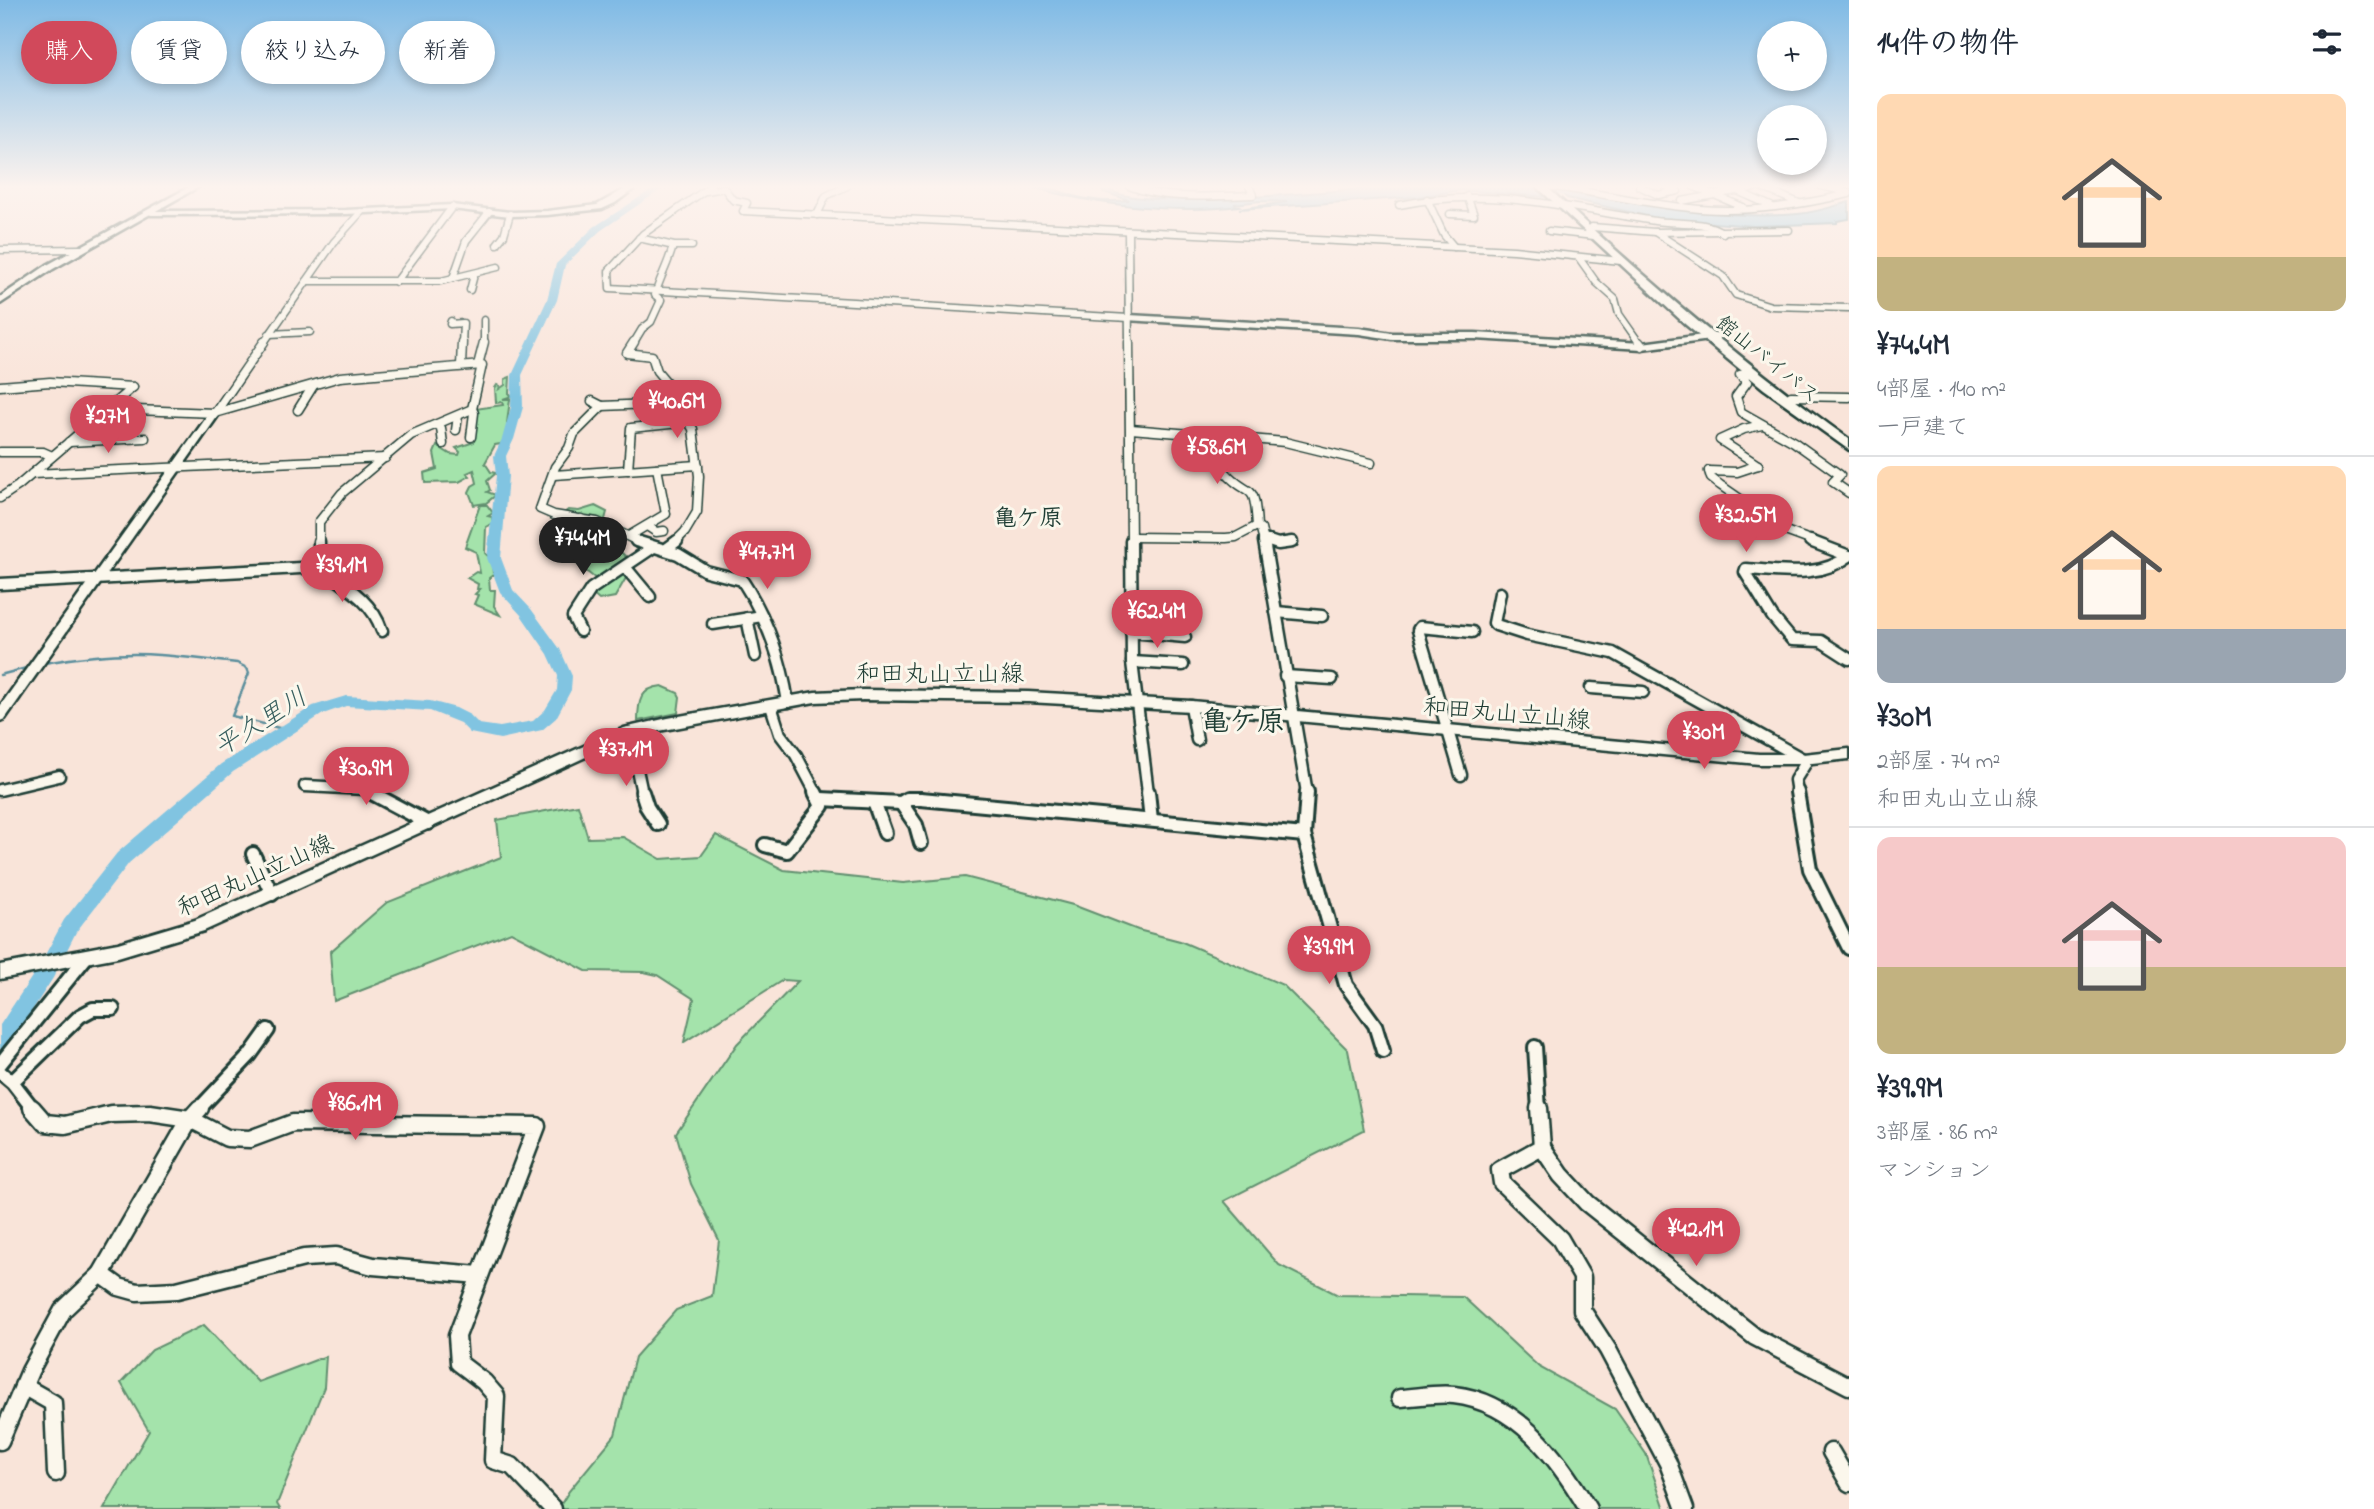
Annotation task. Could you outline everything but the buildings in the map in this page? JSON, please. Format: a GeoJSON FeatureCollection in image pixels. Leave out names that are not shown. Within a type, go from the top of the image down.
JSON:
{"type":"FeatureCollection","features":[{"type":"Feature","properties":{"kind":"highway","name":"館山バイパス"},"geometry":{"type":"LineString","coordinates":[[1617,256],[1714,336],[1849,438]]}},
{"type":"Feature","properties":{"kind":"highway","name":"館山バイパス"},"geometry":{"type":"LineString","coordinates":[[1622,256],[1754,373],[1849,446]]}},
{"type":"Feature","properties":{"kind":"main road"},"geometry":{"type":"LineString","coordinates":[[0,301],[20,285],[68,256]]}},
{"type":"Feature","properties":{"kind":"street"},"geometry":{"type":"LineString","coordinates":[[0,716],[324,256]]}},
{"type":"Feature","properties":{"kind":"street"},"geometry":{"type":"LineString","coordinates":[[396,282],[415,256]]}},
{"type":"Feature","properties":{"kind":"street"},"geometry":{"type":"LineString","coordinates":[[453,278],[461,256]]}},
{"type":"Feature","properties":{"kind":"street"},"geometry":{"type":"LineString","coordinates":[[622,256],[609,271],[610,288],[1359,331],[1392,336],[1475,336],[1642,345],[1668,344],[1714,336]]}},
{"type":"Feature","properties":{"kind":"street"},"geometry":{"type":"LineString","coordinates":[[665,550],[693,525],[699,504],[698,465],[692,440],[693,429],[682,410],[674,403],[667,383],[657,371],[652,356],[627,352],[656,312],[661,300],[655,295],[670,256]]}},
{"type":"Feature","properties":{"kind":"street"},"geometry":{"type":"LineString","coordinates":[[1128,256],[1132,662],[1151,820]]}},
{"type":"Feature","properties":{"kind":"street"},"geometry":{"type":"LineString","coordinates":[[1566,256],[1621,261]]}},
{"type":"Feature","properties":{"kind":"street"},"geometry":{"type":"LineString","coordinates":[[1693,256],[1723,276],[1736,295],[1771,306],[1849,308]]}},
{"type":"Feature","properties":{"kind":"street"},"geometry":{"type":"LineString","coordinates":[[1579,258],[1598,284],[1610,292],[1619,314],[1642,345]]}},
{"type":"Feature","properties":{"kind":"street"},"geometry":{"type":"LineString","coordinates":[[307,281],[396,282],[453,278],[498,267]]}},
{"type":"Feature","properties":{"kind":"street"},"geometry":{"type":"LineString","coordinates":[[470,290],[474,275]]}},
{"type":"Feature","properties":{"kind":"street"},"geometry":{"type":"LineString","coordinates":[[478,365],[484,342],[484,320]]}},
{"type":"Feature","properties":{"kind":"street"},"geometry":{"type":"LineString","coordinates":[[451,321],[450,324],[463,323],[460,335],[464,346],[461,366]]}},
{"type":"Feature","properties":{"kind":"street"},"geometry":{"type":"LineString","coordinates":[[269,334],[310,332]]}},
{"type":"Feature","properties":{"kind":"street"},"geometry":{"type":"LineString","coordinates":[[108,409],[215,413],[340,377],[482,365],[472,409],[411,435],[342,493],[319,523],[319,567]]}},
{"type":"Feature","properties":{"kind":"street"},"geometry":{"type":"LineString","coordinates":[[1754,373],[1740,375],[1747,382],[1736,397],[1741,412],[1794,442],[1840,475],[1833,482],[1849,493]]}},
{"type":"Feature","properties":{"kind":"street"},"geometry":{"type":"LineString","coordinates":[[0,386],[50,382],[133,387],[0,498]]}},
{"type":"Feature","properties":{"kind":"street"},"geometry":{"type":"LineString","coordinates":[[299,410],[313,386]]}},
{"type":"Feature","properties":{"kind":"street"},"geometry":{"type":"LineString","coordinates":[[1791,396],[1849,397]]}},
{"type":"Feature","properties":{"kind":"street"},"geometry":{"type":"LineString","coordinates":[[592,401],[602,407],[674,403]]}},
{"type":"Feature","properties":{"kind":"street"},"geometry":{"type":"LineString","coordinates":[[602,407],[574,434],[569,448],[555,467],[540,509],[554,515],[581,519],[617,530],[706,571],[742,580],[780,657],[788,702]]}},
{"type":"Feature","properties":{"kind":"street"},"geometry":{"type":"LineString","coordinates":[[471,437],[474,413],[472,409]]}},
{"type":"Feature","properties":{"kind":"street"},"geometry":{"type":"LineString","coordinates":[[456,430],[458,416]]}},
{"type":"Feature","properties":{"kind":"street"},"geometry":{"type":"LineString","coordinates":[[628,470],[631,428],[689,422]]}},
{"type":"Feature","properties":{"kind":"street"},"geometry":{"type":"LineString","coordinates":[[438,425],[441,428],[443,444]]}},
{"type":"Feature","properties":{"kind":"street"},"geometry":{"type":"LineString","coordinates":[[1762,425],[1744,429],[1720,440],[1758,465],[1737,472],[1709,471],[1711,478],[1788,532],[1849,556]]}},
{"type":"Feature","properties":{"kind":"street"},"geometry":{"type":"LineString","coordinates":[[1131,429],[1285,442],[1371,463]]}},
{"type":"Feature","properties":{"kind":"street"},"geometry":{"type":"LineString","coordinates":[[1199,434],[1225,473],[1252,491],[1255,496],[1257,526],[1261,528],[1264,539],[1285,676],[1308,799],[1304,835],[1346,985],[1375,1025],[1383,1051]]}},
{"type":"Feature","properties":{"kind":"street"},"geometry":{"type":"LineString","coordinates":[[69,442],[145,438]]}},
{"type":"Feature","properties":{"kind":"street"},"geometry":{"type":"LineString","coordinates":[[0,452],[43,452],[52,456]]}},
{"type":"Feature","properties":{"kind":"street"},"geometry":{"type":"LineString","coordinates":[[32,474],[385,458]]}},
{"type":"Feature","properties":{"kind":"street"},"geometry":{"type":"LineString","coordinates":[[554,475],[698,465]]}},
{"type":"Feature","properties":{"kind":"street"},"geometry":{"type":"LineString","coordinates":[[629,536],[663,517],[667,511],[657,468]]}},
{"type":"Feature","properties":{"kind":"street"},"geometry":{"type":"LineString","coordinates":[[581,519],[567,544],[589,547],[617,530]]}},
{"type":"Feature","properties":{"kind":"street"},"geometry":{"type":"LineString","coordinates":[[647,526],[656,532],[664,531]]}},
{"type":"Feature","properties":{"kind":"street"},"geometry":{"type":"LineString","coordinates":[[1132,537],[1226,538],[1236,537],[1257,526]]}},
{"type":"Feature","properties":{"kind":"street"},"geometry":{"type":"LineString","coordinates":[[1264,539],[1278,544],[1292,542]]}},
{"type":"Feature","properties":{"kind":"street"},"geometry":{"type":"LineString","coordinates":[[580,631],[573,617],[592,589],[652,548]]}},
{"type":"Feature","properties":{"kind":"street"},"geometry":{"type":"LineString","coordinates":[[1849,556],[1836,566],[1809,573],[1746,569],[1745,572],[1772,616],[1792,640],[1821,641],[1849,659]]}},
{"type":"Feature","properties":{"kind":"street"},"geometry":{"type":"LineString","coordinates":[[0,583],[319,567],[368,606],[376,615],[382,631]]}},
{"type":"Feature","properties":{"kind":"street"},"geometry":{"type":"LineString","coordinates":[[626,568],[638,579],[650,597]]}},
{"type":"Feature","properties":{"kind":"street"},"geometry":{"type":"LineString","coordinates":[[1500,593],[1494,623],[1496,625],[1527,635],[1614,653],[1803,759],[1805,764],[1795,780],[1810,869],[1849,948]]}},
{"type":"Feature","properties":{"kind":"street"},"geometry":{"type":"LineString","coordinates":[[1276,612],[1322,616]]}},
{"type":"Feature","properties":{"kind":"street"},"geometry":{"type":"LineString","coordinates":[[713,624],[762,616]]}},
{"type":"Feature","properties":{"kind":"street"},"geometry":{"type":"LineString","coordinates":[[747,618],[755,656]]}},
{"type":"Feature","properties":{"kind":"street"},"geometry":{"type":"LineString","coordinates":[[1461,775],[1418,630],[1420,626],[1472,632]]}},
{"type":"Feature","properties":{"kind":"street"},"geometry":{"type":"LineString","coordinates":[[1131,632],[1185,637]]}},
{"type":"Feature","properties":{"kind":"street"},"geometry":{"type":"LineString","coordinates":[[1132,662],[1183,666]]}},
{"type":"Feature","properties":{"kind":"street"},"geometry":{"type":"LineString","coordinates":[[1285,676],[1332,679]]}},
{"type":"Feature","properties":{"kind":"street"},"geometry":{"type":"LineString","coordinates":[[1591,688],[1643,692]]}},
{"type":"Feature","properties":{"kind":"street","name":"和田丸山立山線"},"geometry":{"type":"LineString","coordinates":[[0,968],[82,957],[173,936],[629,732],[834,696],[1136,701],[1759,759],[1803,759],[1849,754]]}},
{"type":"Feature","properties":{"kind":"street"},"geometry":{"type":"LineString","coordinates":[[765,845],[787,851],[794,838],[817,815],[822,806],[796,755],[780,734],[771,706]]}},
{"type":"Feature","properties":{"kind":"street"},"geometry":{"type":"LineString","coordinates":[[1191,706],[1197,740]]}},
{"type":"Feature","properties":{"kind":"street"},"geometry":{"type":"LineString","coordinates":[[629,732],[646,806],[652,819],[658,824]]}},
{"type":"Feature","properties":{"kind":"street"},"geometry":{"type":"LineString","coordinates":[[0,790],[58,776]]}},
{"type":"Feature","properties":{"kind":"street"},"geometry":{"type":"LineString","coordinates":[[305,786],[365,789],[428,823]]}},
{"type":"Feature","properties":{"kind":"street"},"geometry":{"type":"LineString","coordinates":[[821,800],[901,803],[907,799],[921,799],[1304,835]]}},
{"type":"Feature","properties":{"kind":"street"},"geometry":{"type":"LineString","coordinates":[[874,802],[885,833]]}},
{"type":"Feature","properties":{"kind":"street"},"geometry":{"type":"LineString","coordinates":[[901,803],[916,825],[921,843]]}},
{"type":"Feature","properties":{"kind":"street"},"geometry":{"type":"LineString","coordinates":[[253,853],[272,894]]}},
{"type":"Feature","properties":{"kind":"street"},"geometry":{"type":"LineString","coordinates":[[0,1064],[82,957]]}},
{"type":"Feature","properties":{"kind":"street"},"geometry":{"type":"LineString","coordinates":[[13,1081],[80,1016],[93,1009],[113,1009]]}},
{"type":"Feature","properties":{"kind":"street"},"geometry":{"type":"LineString","coordinates":[[0,1441],[23,1386],[63,1310],[101,1274],[190,1119],[250,1055],[268,1030]]}},
{"type":"Feature","properties":{"kind":"street"},"geometry":{"type":"LineString","coordinates":[[1535,1047],[1542,1147],[1561,1175],[1587,1203],[1755,1336],[1849,1386]]}},
{"type":"Feature","properties":{"kind":"street"},"geometry":{"type":"LineString","coordinates":[[0,1072],[13,1081],[32,1110],[45,1123],[65,1125],[111,1114],[150,1113],[190,1119],[227,1138],[250,1139],[293,1123],[537,1126],[457,1336],[459,1363],[491,1387],[496,1396],[493,1460],[512,1466],[553,1509]]}},
{"type":"Feature","properties":{"kind":"street"},"geometry":{"type":"LineString","coordinates":[[1542,1147],[1500,1170],[1502,1183],[1560,1239],[1582,1277],[1582,1310],[1608,1350],[1668,1463],[1685,1509]]}},
{"type":"Feature","properties":{"kind":"street"},"geometry":{"type":"LineString","coordinates":[[101,1274],[119,1287],[137,1292],[177,1290],[304,1258],[336,1256],[373,1266],[479,1275]]}},
{"type":"Feature","properties":{"kind":"street"},"geometry":{"type":"LineString","coordinates":[[23,1386],[52,1403],[56,1433],[56,1473]]}},
{"type":"Feature","properties":{"kind":"street"},"geometry":{"type":"LineString","coordinates":[[1400,1398],[1455,1395],[1494,1406],[1538,1439],[1562,1466],[1588,1509]]}},
{"type":"Feature","properties":{"kind":"street"},"geometry":{"type":"LineString","coordinates":[[1831,1452],[1849,1483]]}},
{"type":"Feature","properties":{"kind":"green space"},"geometry":{"type":"Polygon","coordinates":[[[510,377],[509,393],[512,396],[503,399],[510,399],[507,423],[510,430],[501,444],[495,445],[485,463],[491,472],[496,473],[487,481],[490,490],[487,492],[496,495],[486,503],[474,505],[469,492],[477,483],[474,470],[467,473],[470,476],[459,482],[425,483],[424,473],[437,469],[434,453],[437,446],[450,454],[459,455],[460,452],[456,448],[474,442],[475,409],[503,405],[502,402],[496,403],[495,388],[497,385],[500,386],[499,389],[505,385],[505,379],[510,377]]]}},
{"type":"Feature","properties":{"kind":"green space"},"geometry":{"type":"Polygon","coordinates":[[[480,505],[487,505],[493,513],[488,516],[492,517],[492,524],[486,527],[485,553],[492,560],[490,590],[495,590],[494,606],[500,615],[474,604],[478,595],[475,594],[480,589],[477,589],[478,584],[467,578],[476,572],[480,573],[476,552],[465,547],[480,505]]]}},
{"type":"Feature","properties":{"kind":"green space"},"geometry":{"type":"Polygon","coordinates":[[[595,506],[607,512],[607,535],[634,564],[615,597],[599,600],[591,593],[596,579],[553,545],[557,518],[568,510],[579,511],[595,506]]]}},
{"type":"Feature","properties":{"kind":"green space"},"geometry":{"type":"Polygon","coordinates":[[[662,686],[678,693],[678,713],[638,721],[642,697],[649,690],[662,686]]]}},
{"type":"Feature","properties":{"kind":"green space"},"geometry":{"type":"Polygon","coordinates":[[[578,805],[588,838],[623,837],[661,859],[701,856],[716,835],[784,870],[903,883],[965,877],[1073,905],[1138,930],[1180,941],[1283,985],[1348,1050],[1364,1130],[1224,1201],[1279,1265],[1338,1295],[1463,1297],[1539,1367],[1615,1409],[1646,1454],[1665,1509],[558,1509],[569,1491],[615,1435],[635,1357],[676,1310],[712,1296],[719,1240],[691,1184],[676,1133],[737,1044],[798,981],[783,980],[684,1042],[694,999],[657,975],[644,972],[586,971],[511,932],[334,1001],[330,952],[386,903],[501,857],[497,820],[578,805]]]}},
{"type":"Feature","properties":{"kind":"green space"},"geometry":{"type":"Polygon","coordinates":[[[204,1325],[258,1382],[326,1356],[324,1387],[277,1504],[280,1509],[104,1509],[149,1431],[121,1383],[152,1350],[204,1325]]]}},
{"type":"Feature","properties":{"kind":"waterway","name":"平久里川"},"geometry":{"type":"LineString","coordinates":[[0,1042],[46,972],[70,926],[123,858],[227,768],[318,710],[346,701],[430,706],[465,719],[475,729],[500,733],[537,726],[551,714],[564,690],[565,676],[555,653],[526,612],[507,592],[494,558],[502,476],[500,456],[517,407],[517,375],[552,300],[561,264],[569,256]]}},
{"type":"Feature","properties":{"kind":"waterway"},"geometry":{"type":"LineString","coordinates":[[44,663],[135,654],[237,663],[247,668],[249,673],[232,716],[287,730]]}},
{"type":"Feature","properties":{"kind":"waterway"},"geometry":{"type":"LineString","coordinates":[[0,675],[30,667]]}},
{"type":"Feature","properties":{"kind":"district","name":"亀ケ原"},"geometry":{"type":"Point","coordinates":[1028,517]}},
{"type":"Feature","properties":{"kind":"district","name":"亀ケ原"},"geometry":{"type":"Point","coordinates":[1243,720]}}]}
